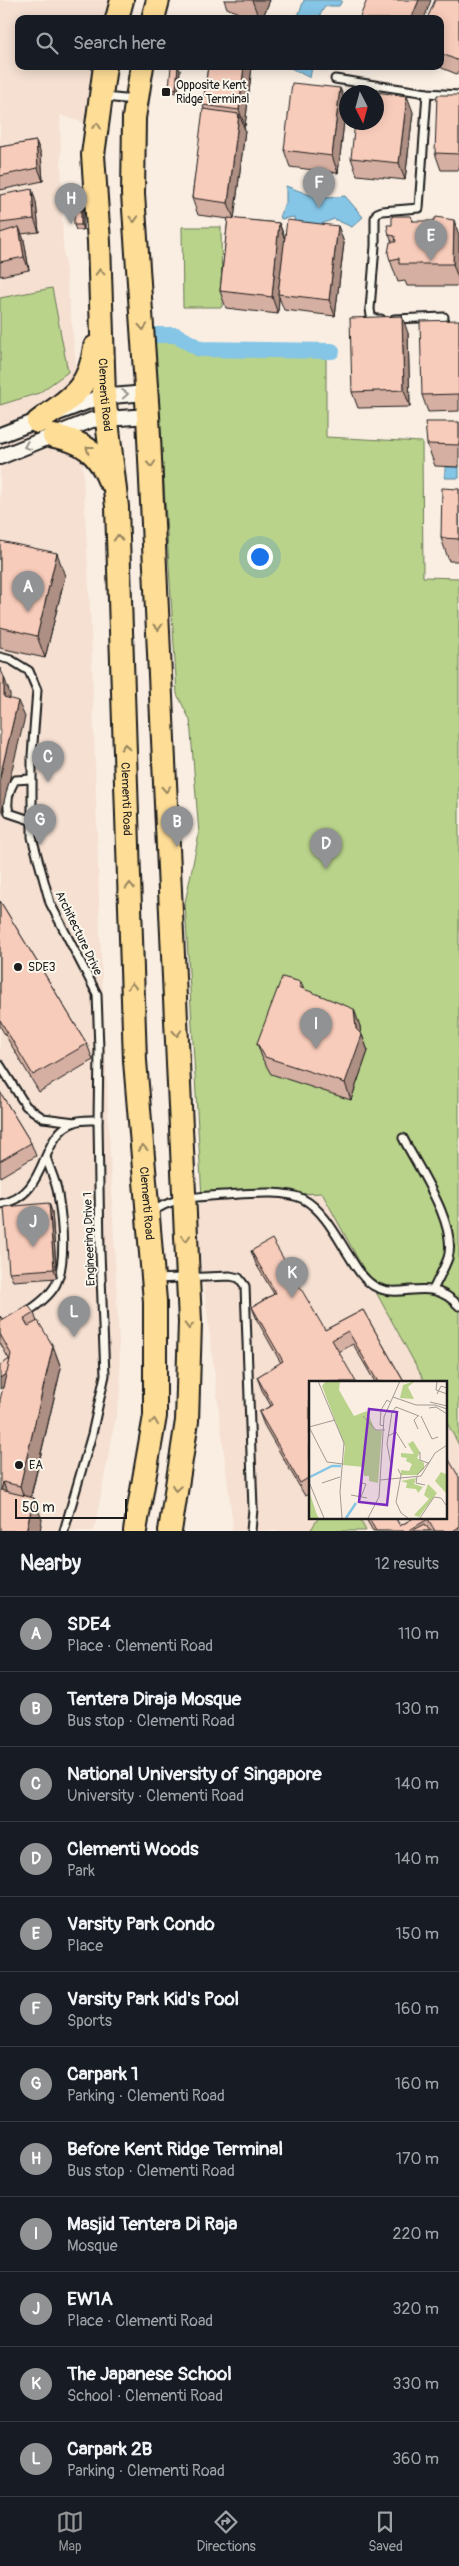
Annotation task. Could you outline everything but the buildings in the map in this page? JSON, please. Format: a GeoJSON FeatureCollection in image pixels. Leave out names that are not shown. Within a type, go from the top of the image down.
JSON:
{"type":"FeatureCollection","features":[{"type":"Feature","properties":{"kind":"main road"},"geometry":{"type":"LineString","coordinates":[[118,15],[122,0]]}},
{"type":"Feature","properties":{"kind":"main road"},"geometry":{"type":"LineString","coordinates":[[154,15],[158,0]]}},
{"type":"Feature","properties":{"kind":"main road","name":"Clementi Road"},"geometry":{"type":"LineString","coordinates":[[104,70],[93,155],[104,395],[117,507],[135,1061],[153,1280],[155,1416],[135,1531]]}},
{"type":"Feature","properties":{"kind":"main road"},"geometry":{"type":"LineString","coordinates":[[141,70],[136,101],[132,184],[148,416],[190,1322],[187,1421],[170,1531]]}},
{"type":"Feature","properties":{"kind":"main road"},"geometry":{"type":"LineString","coordinates":[[101,320],[88,377],[83,386],[46,429],[80,443],[98,457],[112,486],[117,507]]}},
{"type":"Feature","properties":{"kind":"street"},"geometry":{"type":"LineString","coordinates":[[0,457],[104,395],[146,393]]}},
{"type":"Feature","properties":{"kind":"street"},"geometry":{"type":"LineString","coordinates":[[0,435],[106,418],[148,416]]}},
{"type":"Feature","properties":{"kind":"lane"},"geometry":{"type":"LineString","coordinates":[[335,79],[427,93],[459,94]]}},
{"type":"Feature","properties":{"kind":"lane"},"geometry":{"type":"LineString","coordinates":[[427,93],[419,208],[377,213],[375,218],[375,246],[370,309],[371,316],[376,320],[444,317]]}},
{"type":"Feature","properties":{"kind":"lane"},"geometry":{"type":"LineString","coordinates":[[101,96],[136,101]]}},
{"type":"Feature","properties":{"kind":"lane","name":"Architecture Drive"},"geometry":{"type":"LineString","coordinates":[[0,657],[12,660],[29,671],[37,690],[30,820],[38,863],[50,903],[97,994],[100,1048],[98,1120]]}},
{"type":"Feature","properties":{"kind":"lane"},"geometry":{"type":"LineString","coordinates":[[30,820],[9,813],[7,806],[10,789],[15,780],[31,779]]}},
{"type":"Feature","properties":{"kind":"lane"},"geometry":{"type":"LineString","coordinates":[[0,1065],[26,1106],[42,1118],[75,1122],[98,1120]]}},
{"type":"Feature","properties":{"kind":"lane","name":"Engineering Drive 1"},"geometry":{"type":"LineString","coordinates":[[64,1531],[92,1434],[105,1375],[98,1120]]}},
{"type":"Feature","properties":{"kind":"lane"},"geometry":{"type":"LineString","coordinates":[[0,1204],[9,1202],[22,1195],[32,1186],[56,1138],[75,1122]]}},
{"type":"Feature","properties":{"kind":"lane"},"geometry":{"type":"LineString","coordinates":[[403,1138],[442,1214],[447,1230],[448,1258],[433,1290]]}},
{"type":"Feature","properties":{"kind":"lane"},"geometry":{"type":"LineString","coordinates":[[20,1316],[44,1300],[55,1287],[61,1273],[62,1257],[58,1194],[46,1157]]}},
{"type":"Feature","properties":{"kind":"lane"},"geometry":{"type":"LineString","coordinates":[[149,1214],[161,1205],[185,1198],[252,1193],[280,1194],[302,1198],[331,1226],[358,1269],[373,1285],[384,1290],[433,1290],[443,1293],[459,1306]]}},
{"type":"Feature","properties":{"kind":"lane"},"geometry":{"type":"LineString","coordinates":[[153,1280],[230,1276],[239,1278],[245,1286],[253,1509],[251,1531]]}},
{"type":"Feature","properties":{"kind":"shaded area"},"geometry":{"type":"Polygon","coordinates":[[[0,0],[117,0],[114,15],[15,15],[15,70],[104,70],[94,126],[60,115],[63,245],[79,392],[91,629],[100,935],[121,1389],[94,1531],[0,1531],[0,0]]]}},
{"type":"Feature","properties":{"kind":"shaded area"},"geometry":{"type":"Polygon","coordinates":[[[322,1193],[424,1381],[309,1381],[309,1519],[446,1519],[446,1421],[459,1445],[459,1531],[231,1531],[233,1526],[195,1213],[202,1198],[322,1193]]]}},
{"type":"Feature","properties":{"kind":"green space"},"geometry":{"type":"Polygon","coordinates":[[[182,227],[221,227],[222,307],[183,307],[182,227]]]}},
{"type":"Feature","properties":{"kind":"green space"},"geometry":{"type":"Polygon","coordinates":[[[52,288],[68,372],[39,393],[0,405],[0,298],[52,288]]]}},
{"type":"Feature","properties":{"kind":"green space"},"geometry":{"type":"Polygon","coordinates":[[[155,341],[174,341],[197,356],[326,356],[326,437],[422,442],[423,577],[459,578],[459,1445],[446,1421],[446,1381],[424,1381],[322,1193],[202,1198],[185,903],[199,834],[190,720],[177,694],[155,341]]]}},
{"type":"Feature","properties":{"kind":"green space"},"geometry":{"type":"Polygon","coordinates":[[[318,1519],[360,1519],[366,1531],[310,1531],[318,1519]]]}},
{"type":"Feature","properties":{"kind":"water"},"geometry":{"type":"Polygon","coordinates":[[[304,0],[342,1],[339,6],[325,6],[320,15],[298,15],[304,0]]]}},
{"type":"Feature","properties":{"kind":"water"},"geometry":{"type":"Polygon","coordinates":[[[295,70],[311,70],[310,78],[295,70]]]}},
{"type":"Feature","properties":{"kind":"water"},"geometry":{"type":"Polygon","coordinates":[[[286,186],[310,195],[317,191],[328,198],[345,196],[363,217],[352,227],[334,219],[311,228],[310,222],[295,229],[294,217],[281,219],[280,214],[286,203],[286,186]]]}},
{"type":"Feature","properties":{"kind":"water"},"geometry":{"type":"Polygon","coordinates":[[[445,467],[459,467],[459,478],[445,478],[445,467]]]}},
{"type":"Feature","properties":{"kind":"waterway"},"geometry":{"type":"LineString","coordinates":[[152,335],[176,335],[200,349],[332,351]]}},
{"type":"Feature","properties":{"kind":"place","name":"Opposite Kent Ridge Terminal"},"geometry":{"type":"Point","coordinates":[166,92]}},
{"type":"Feature","properties":{"kind":"place","name":"Varsity Park Kid's Pool"},"geometry":{"type":"Point","coordinates":[319,208]}},
{"type":"Feature","properties":{"kind":"place","name":"Before Kent Ridge Terminal"},"geometry":{"type":"Point","coordinates":[71,224]}},
{"type":"Feature","properties":{"kind":"place","name":"Varsity Park Condo"},"geometry":{"type":"Point","coordinates":[431,261]}},
{"type":"Feature","properties":{"kind":"place","name":"SDE4"},"geometry":{"type":"Point","coordinates":[28,612]}},
{"type":"Feature","properties":{"kind":"place","name":"National University of Singapore"},"geometry":{"type":"Point","coordinates":[48,782]}},
{"type":"Feature","properties":{"kind":"place","name":"Carpark 1"},"geometry":{"type":"Point","coordinates":[40,845]}},
{"type":"Feature","properties":{"kind":"place","name":"Tentera Diraja Mosque"},"geometry":{"type":"Point","coordinates":[177,847]}},
{"type":"Feature","properties":{"kind":"place","name":"Clementi Woods"},"geometry":{"type":"Point","coordinates":[326,869]}},
{"type":"Feature","properties":{"kind":"place","name":"SDE3"},"geometry":{"type":"Point","coordinates":[18,967]}},
{"type":"Feature","properties":{"kind":"place","name":"Masjid Tentera Di Raja"},"geometry":{"type":"Point","coordinates":[316,1049]}},
{"type":"Feature","properties":{"kind":"place","name":"EW1A"},"geometry":{"type":"Point","coordinates":[33,1247]}},
{"type":"Feature","properties":{"kind":"place","name":"The Japanese School"},"geometry":{"type":"Point","coordinates":[292,1298]}},
{"type":"Feature","properties":{"kind":"place","name":"Carpark 2B"},"geometry":{"type":"Point","coordinates":[74,1337]}},
{"type":"Feature","properties":{"kind":"place","name":"EA"},"geometry":{"type":"Point","coordinates":[19,1465]}}]}
